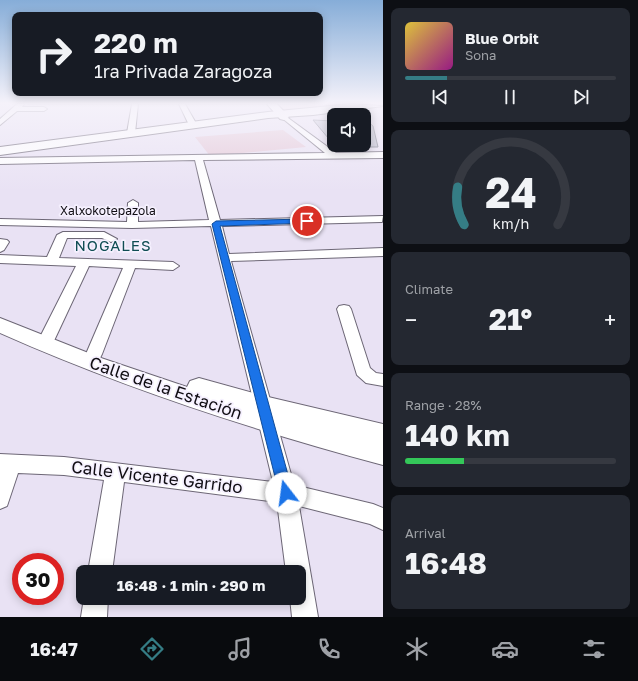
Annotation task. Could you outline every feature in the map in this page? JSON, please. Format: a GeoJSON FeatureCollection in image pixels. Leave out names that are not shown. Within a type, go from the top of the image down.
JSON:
{"type":"FeatureCollection","features":[{"type":"Feature","properties":{"kind":"main road"},"geometry":{"type":"LineString","coordinates":[[0,150],[131,133]]}},
{"type":"Feature","properties":{"kind":"main road"},"geometry":{"type":"LineString","coordinates":[[0,155],[158,133]]}},
{"type":"Feature","properties":{"kind":"street"},"geometry":{"type":"LineString","coordinates":[[306,133],[334,156]]}},
{"type":"Feature","properties":{"kind":"street"},"geometry":{"type":"LineString","coordinates":[[0,161],[383,155]]}},
{"type":"Feature","properties":{"kind":"street"},"geometry":{"type":"LineString","coordinates":[[198,158],[286,493],[297,565]]}},
{"type":"Feature","properties":{"kind":"street"},"geometry":{"type":"LineString","coordinates":[[132,224],[133,203]]}},
{"type":"Feature","properties":{"kind":"street","name":"Xalxokotepazola"},"geometry":{"type":"LineString","coordinates":[[0,222],[216,224],[382,219]]}},
{"type":"Feature","properties":{"kind":"street"},"geometry":{"type":"LineString","coordinates":[[51,262],[63,235],[104,235],[111,239]]}},
{"type":"Feature","properties":{"kind":"street"},"geometry":{"type":"LineString","coordinates":[[224,258],[383,252]]}},
{"type":"Feature","properties":{"kind":"street"},"geometry":{"type":"LineString","coordinates":[[0,259],[173,266]]}},
{"type":"Feature","properties":{"kind":"street"},"geometry":{"type":"LineString","coordinates":[[46,339],[84,263]]}},
{"type":"Feature","properties":{"kind":"street"},"geometry":{"type":"LineString","coordinates":[[94,354],[130,265]]}},
{"type":"Feature","properties":{"kind":"street"},"geometry":{"type":"LineString","coordinates":[[344,309],[363,371],[372,379],[383,380]]}},
{"type":"Feature","properties":{"kind":"street","name":"Calle de la Estación"},"geometry":{"type":"LineString","coordinates":[[0,312],[90,363],[194,400],[383,435]]}},
{"type":"Feature","properties":{"kind":"street","name":"Calle de la Estación"},"geometry":{"type":"LineString","coordinates":[[0,325],[94,354],[265,414],[383,453]]}},
{"type":"Feature","properties":{"kind":"street"},"geometry":{"type":"LineString","coordinates":[[0,499],[6,464]]}},
{"type":"Feature","properties":{"kind":"street","name":"Calle Vicente Garrido"},"geometry":{"type":"LineString","coordinates":[[6,464],[64,466],[286,493],[373,514],[383,519]]}},
{"type":"Feature","properties":{"kind":"street"},"geometry":{"type":"LineString","coordinates":[[101,565],[115,472]]}},
{"type":"Feature","properties":{"kind":"street"},"geometry":{"type":"LineString","coordinates":[[94,617],[95,605]]}},
{"type":"Feature","properties":{"kind":"street"},"geometry":{"type":"LineString","coordinates":[[303,605],[305,617]]}},
{"type":"Feature","properties":{"kind":"shaded area"},"geometry":{"type":"Polygon","coordinates":[[[248,133],[287,133],[306,147],[210,156],[195,137],[248,133]]]}},
{"type":"Feature","properties":{"kind":"building"},"geometry":{"type":"Polygon","coordinates":[[[371,133],[375,133],[378,147],[371,147],[371,133]]]}},
{"type":"Feature","properties":{"kind":"district","name":"NOGALES"},"geometry":{"type":"Point","coordinates":[113,246]}},
{"type":"Feature","properties":{"kind":"route"},"geometry":{"type":"LineString","coordinates":[[286,493],[216,224],[307,221]]}}]}
